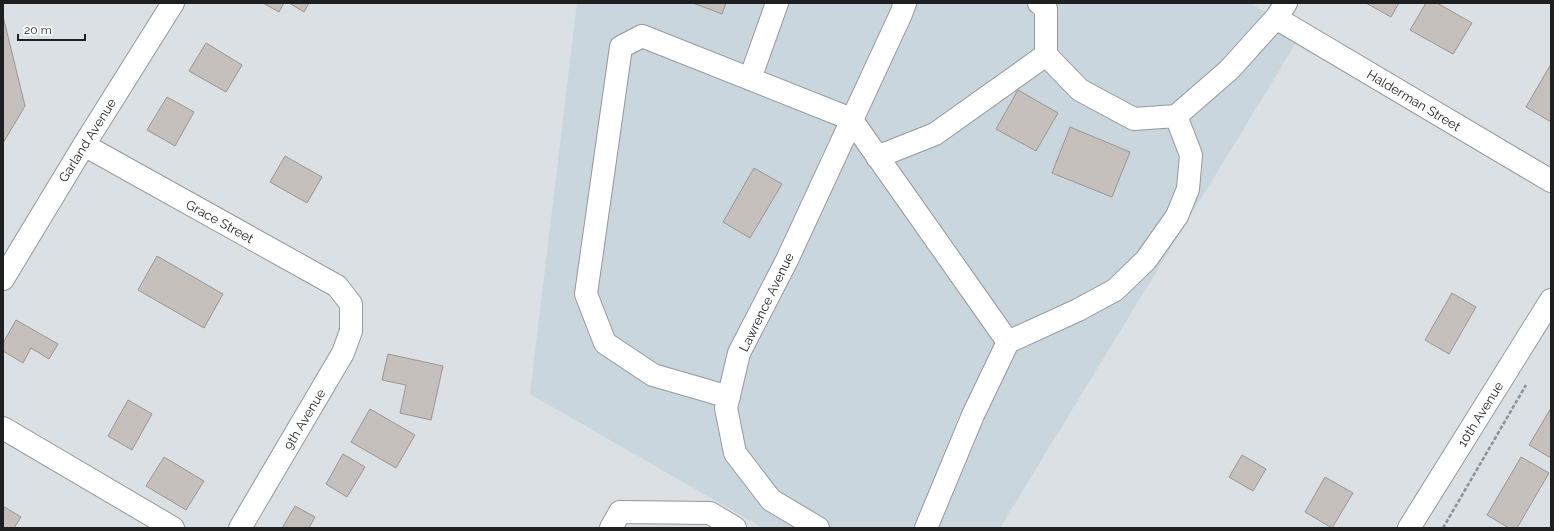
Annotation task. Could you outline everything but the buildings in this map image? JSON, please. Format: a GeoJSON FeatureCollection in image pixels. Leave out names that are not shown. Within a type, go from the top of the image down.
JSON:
{"type":"FeatureCollection","features":[{"type":"Feature","properties":{"kind":"street","name":"Garland Avenue"},"geometry":{"type":"LineString","coordinates":[[3,278],[173,3]]}},
{"type":"Feature","properties":{"kind":"street"},"geometry":{"type":"LineString","coordinates":[[750,79],[778,3]]}},
{"type":"Feature","properties":{"kind":"street","name":"Lawrence Avenue"},"geometry":{"type":"LineString","coordinates":[[818,528],[771,500],[735,454],[726,408],[739,353],[787,260],[905,3]]}},
{"type":"Feature","properties":{"kind":"street"},"geometry":{"type":"LineString","coordinates":[[1039,3],[1046,10],[1046,55],[1080,90],[1134,119],[1176,116],[1229,70],[1281,11]]}},
{"type":"Feature","properties":{"kind":"street","name":"Halderman Street"},"geometry":{"type":"LineString","coordinates":[[1281,11],[1551,181]]}},
{"type":"Feature","properties":{"kind":"street"},"geometry":{"type":"LineString","coordinates":[[729,397],[653,375],[605,343],[586,294],[620,47],[642,36],[851,119],[1008,342]]}},
{"type":"Feature","properties":{"kind":"street"},"geometry":{"type":"LineString","coordinates":[[877,157],[935,134],[1046,55]]}},
{"type":"Feature","properties":{"kind":"street"},"geometry":{"type":"LineString","coordinates":[[926,528],[974,415],[1008,342],[1078,310],[1115,290],[1146,260],[1177,216],[1188,189],[1191,156],[1176,116]]}},
{"type":"Feature","properties":{"kind":"street","name":"Grace Street"},"geometry":{"type":"LineString","coordinates":[[84,145],[337,286],[351,304]]}},
{"type":"Feature","properties":{"kind":"street","name":"10th Avenue"},"geometry":{"type":"LineString","coordinates":[[1409,528],[1551,300]]}},
{"type":"Feature","properties":{"kind":"street","name":"9th Avenue"},"geometry":{"type":"LineString","coordinates":[[240,528],[343,353],[351,331],[351,304]]}},
{"type":"Feature","properties":{"kind":"street"},"geometry":{"type":"LineString","coordinates":[[3,428],[173,528]]}},
{"type":"Feature","properties":{"kind":"street"},"geometry":{"type":"LineString","coordinates":[[611,528],[620,512],[710,513],[735,528]]}},
{"type":"Feature","properties":{"kind":"path"},"geometry":{"type":"LineString","coordinates":[[1443,528],[1527,385]]}},
{"type":"Feature","properties":{"kind":"shaded area"},"geometry":{"type":"Polygon","coordinates":[[[577,3],[1250,3],[1302,33],[1000,528],[763,528],[530,394],[577,3]]]}}]}
